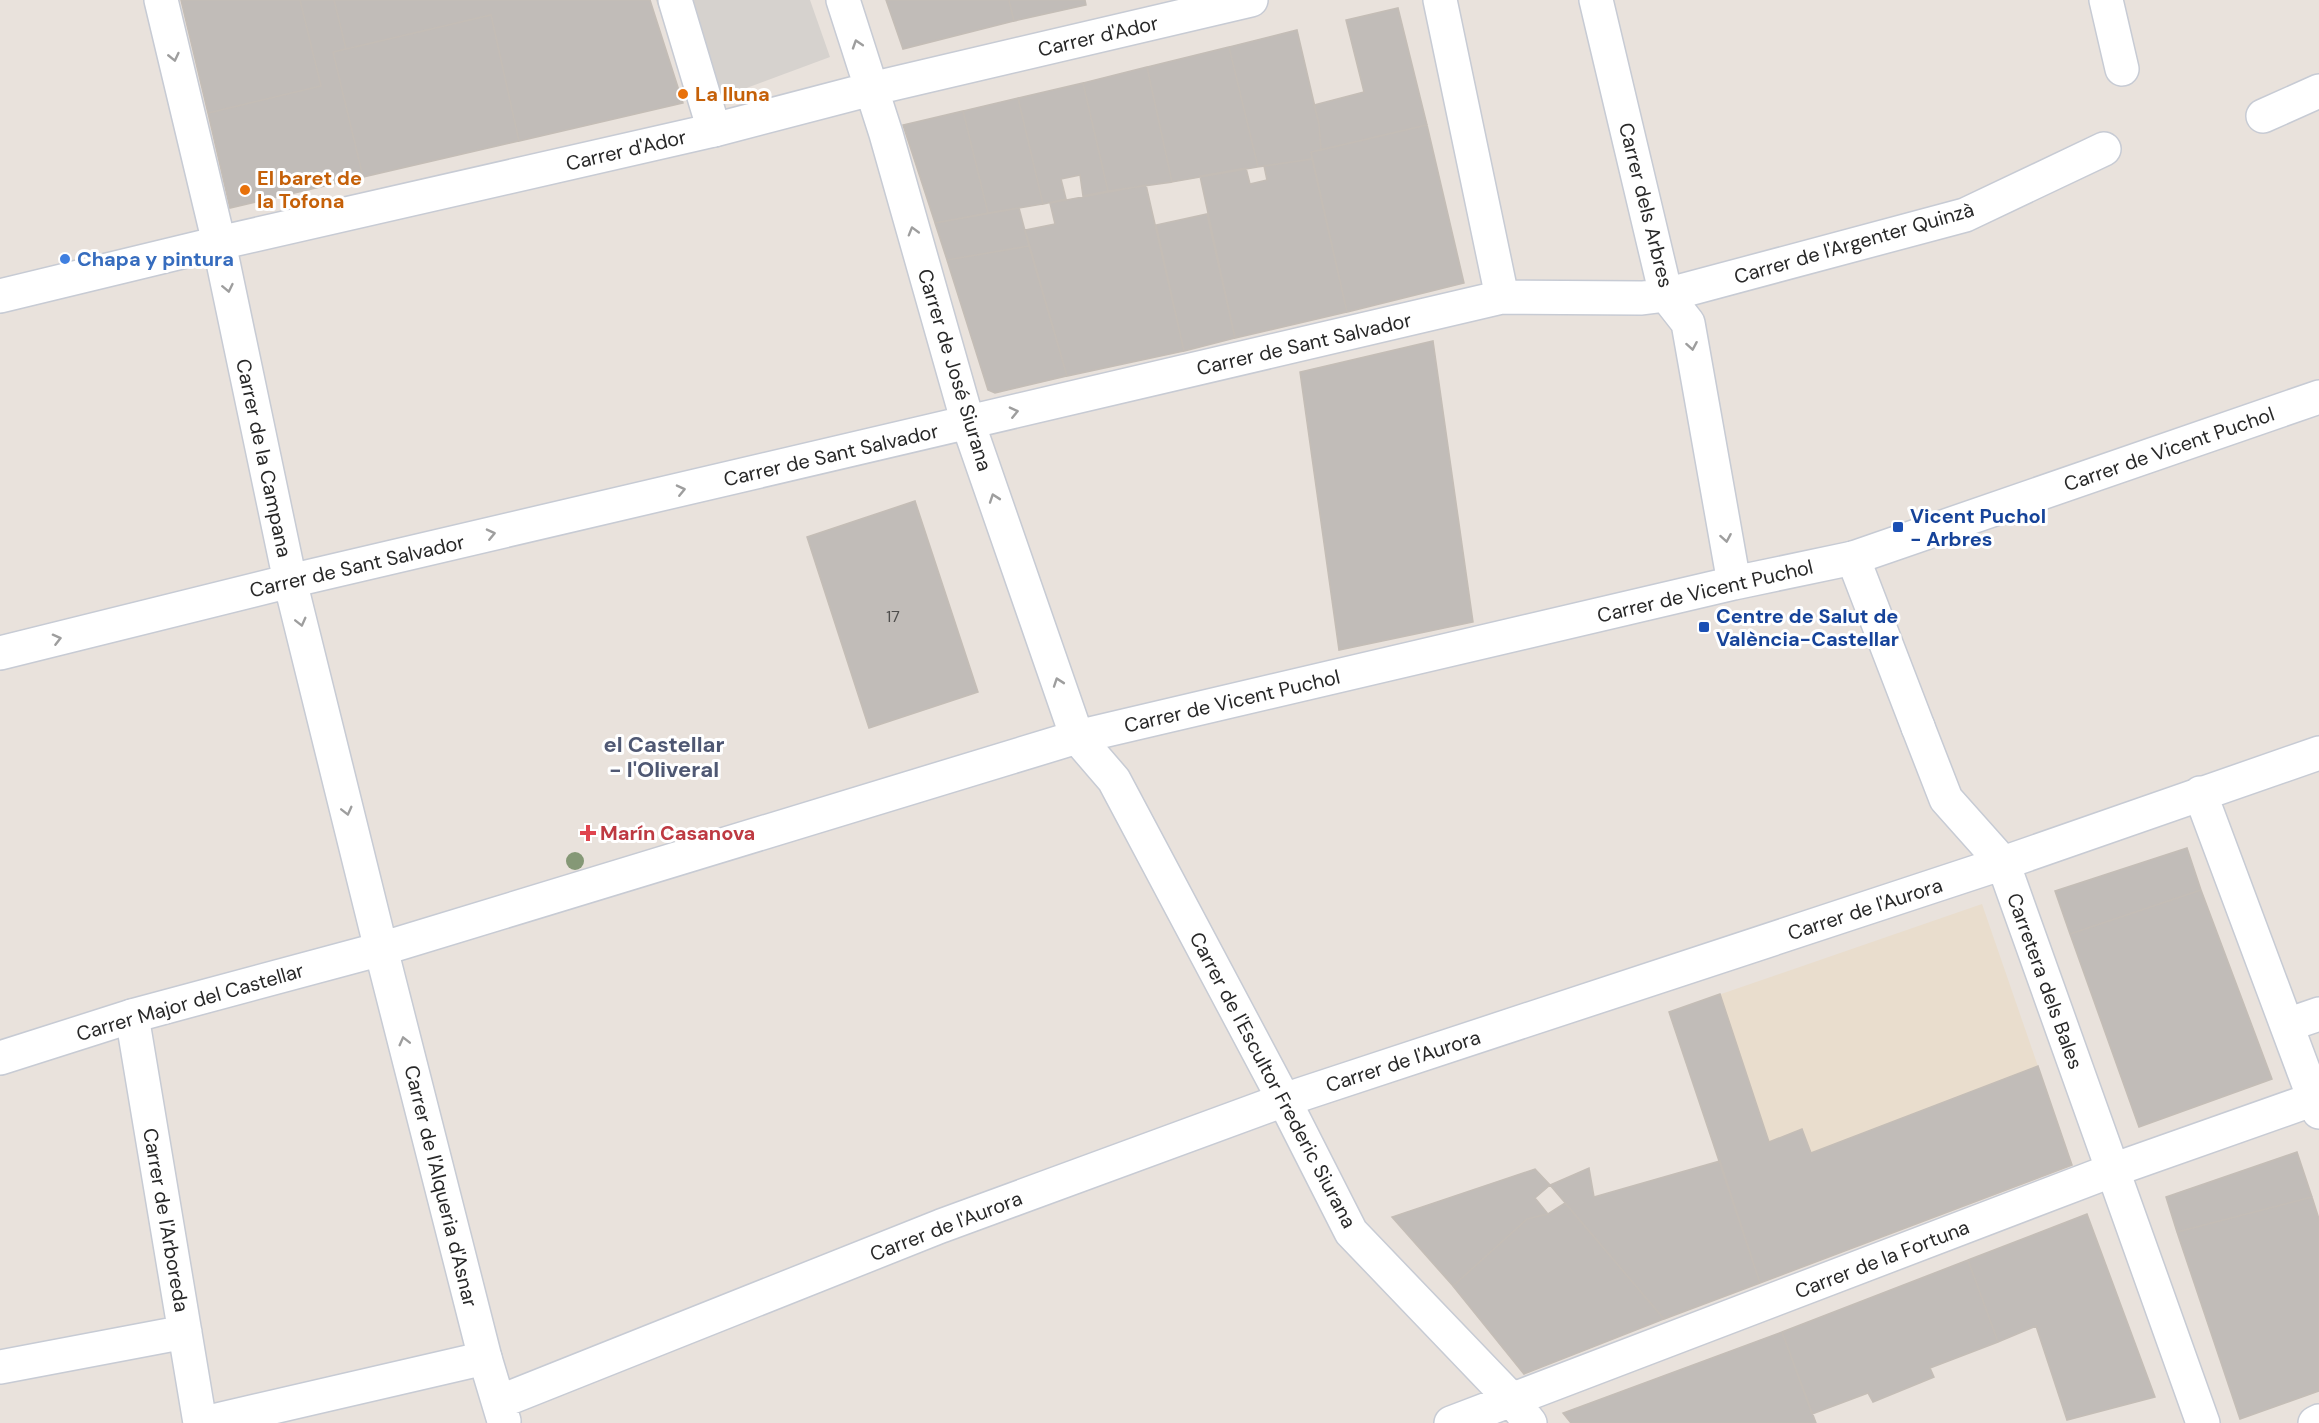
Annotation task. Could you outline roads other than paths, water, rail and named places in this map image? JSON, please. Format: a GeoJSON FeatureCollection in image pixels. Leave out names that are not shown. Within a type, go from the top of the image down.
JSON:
{"type":"FeatureCollection","features":[{"type":"Feature","properties":{"kind":"street","name":"Carrer de la Campana"},"geometry":{"type":"LineString","coordinates":[[161,0],[219,243],[290,581],[381,949]]}},
{"type":"Feature","properties":{"kind":"street"},"geometry":{"type":"LineString","coordinates":[[675,0],[714,130]]}},
{"type":"Feature","properties":{"kind":"street","name":"Carrer de José Siurana"},"geometry":{"type":"LineString","coordinates":[[843,0],[872,89],[968,423],[1077,737]]}},
{"type":"Feature","properties":{"kind":"street","name":"Carrer d'Ador"},"geometry":{"type":"LineString","coordinates":[[0,296],[219,243],[714,130],[872,89],[1251,0]]}},
{"type":"Feature","properties":{"kind":"street"},"geometry":{"type":"LineString","coordinates":[[1440,0],[1502,297]]}},
{"type":"Feature","properties":{"kind":"street","name":"Carrer dels Arbres"},"geometry":{"type":"LineString","coordinates":[[1596,0],[1666,295],[1688,323],[1734,583]]}},
{"type":"Feature","properties":{"kind":"street"},"geometry":{"type":"LineString","coordinates":[[2106,0],[2122,69]]}},
{"type":"Feature","properties":{"kind":"street"},"geometry":{"type":"LineString","coordinates":[[2263,116],[2319,92]]}},
{"type":"Feature","properties":{"kind":"street","name":"Carrer de l'Argenter Quinzà"},"geometry":{"type":"LineString","coordinates":[[1666,295],[1965,215],[2104,149]]}},
{"type":"Feature","properties":{"kind":"street","name":"Carrer de Sant Salvador"},"geometry":{"type":"LineString","coordinates":[[0,653],[290,581],[1502,297],[1642,298],[1666,295]]}},
{"type":"Feature","properties":{"kind":"street","name":"Carrer de Vicent Puchol"},"geometry":{"type":"LineString","coordinates":[[381,949],[1077,737],[1734,583],[1853,558],[2319,397]]}},
{"type":"Feature","properties":{"kind":"street","name":"Carretera dels Bales"},"geometry":{"type":"LineString","coordinates":[[1853,558],[1946,799],[2003,863],[2203,1423]]}},
{"type":"Feature","properties":{"kind":"street","name":"Carrer de l'Escultor Frederic Siurana"},"geometry":{"type":"LineString","coordinates":[[1077,737],[1114,780],[1284,1100],[1351,1232],[1521,1412]]}},
{"type":"Feature","properties":{"kind":"street","name":"Carrer de l'Aurora"},"geometry":{"type":"LineString","coordinates":[[502,1412],[941,1226],[1284,1100],[2003,863],[2319,753]]}},
{"type":"Feature","properties":{"kind":"street"},"geometry":{"type":"LineString","coordinates":[[2200,794],[2317,1105]]}},
{"type":"Feature","properties":{"kind":"street","name":"Carrer Major del Castellar"},"geometry":{"type":"LineString","coordinates":[[0,1058],[132,1016],[381,949]]}},
{"type":"Feature","properties":{"kind":"street","name":"Carrer de l'Alqueria d'Asnar"},"geometry":{"type":"LineString","coordinates":[[381,949],[485,1358],[502,1412]]}},
{"type":"Feature","properties":{"kind":"street"},"geometry":{"type":"LineString","coordinates":[[2287,1025],[2319,1014]]}},
{"type":"Feature","properties":{"kind":"street","name":"Carrer de l'Arboreda"},"geometry":{"type":"LineString","coordinates":[[132,1016],[202,1423]]}},
{"type":"Feature","properties":{"kind":"street","name":"Carrer de la Fortuna"},"geometry":{"type":"LineString","coordinates":[[1451,1423],[1521,1412],[2113,1170],[2317,1105]]}},
{"type":"Feature","properties":{"kind":"street"},"geometry":{"type":"LineString","coordinates":[[0,1367],[185,1332]]}},
{"type":"Feature","properties":{"kind":"street"},"geometry":{"type":"LineString","coordinates":[[202,1423],[485,1358]]}},
{"type":"Feature","properties":{"kind":"place","name":"La lluna"},"geometry":{"type":"Point","coordinates":[683,94]}},
{"type":"Feature","properties":{"kind":"place","name":"El baret de la Tofona"},"geometry":{"type":"Point","coordinates":[245,190]}},
{"type":"Feature","properties":{"kind":"place","name":"Chapa y pintura"},"geometry":{"type":"Point","coordinates":[65,259]}},
{"type":"Feature","properties":{"kind":"place","name":"Vicent Puchol - Arbres"},"geometry":{"type":"Point","coordinates":[1898,527]}},
{"type":"Feature","properties":{"kind":"place","name":"Centre de Salut de València-Castellar"},"geometry":{"type":"Point","coordinates":[1704,627]}},
{"type":"Feature","properties":{"kind":"place","name":"Marín Casanova"},"geometry":{"type":"Point","coordinates":[588,833]}},
{"type":"Feature","properties":{"kind":"district","name":"el Castellar - l'Oliveral"},"geometry":{"type":"Point","coordinates":[664,756]}}]}
